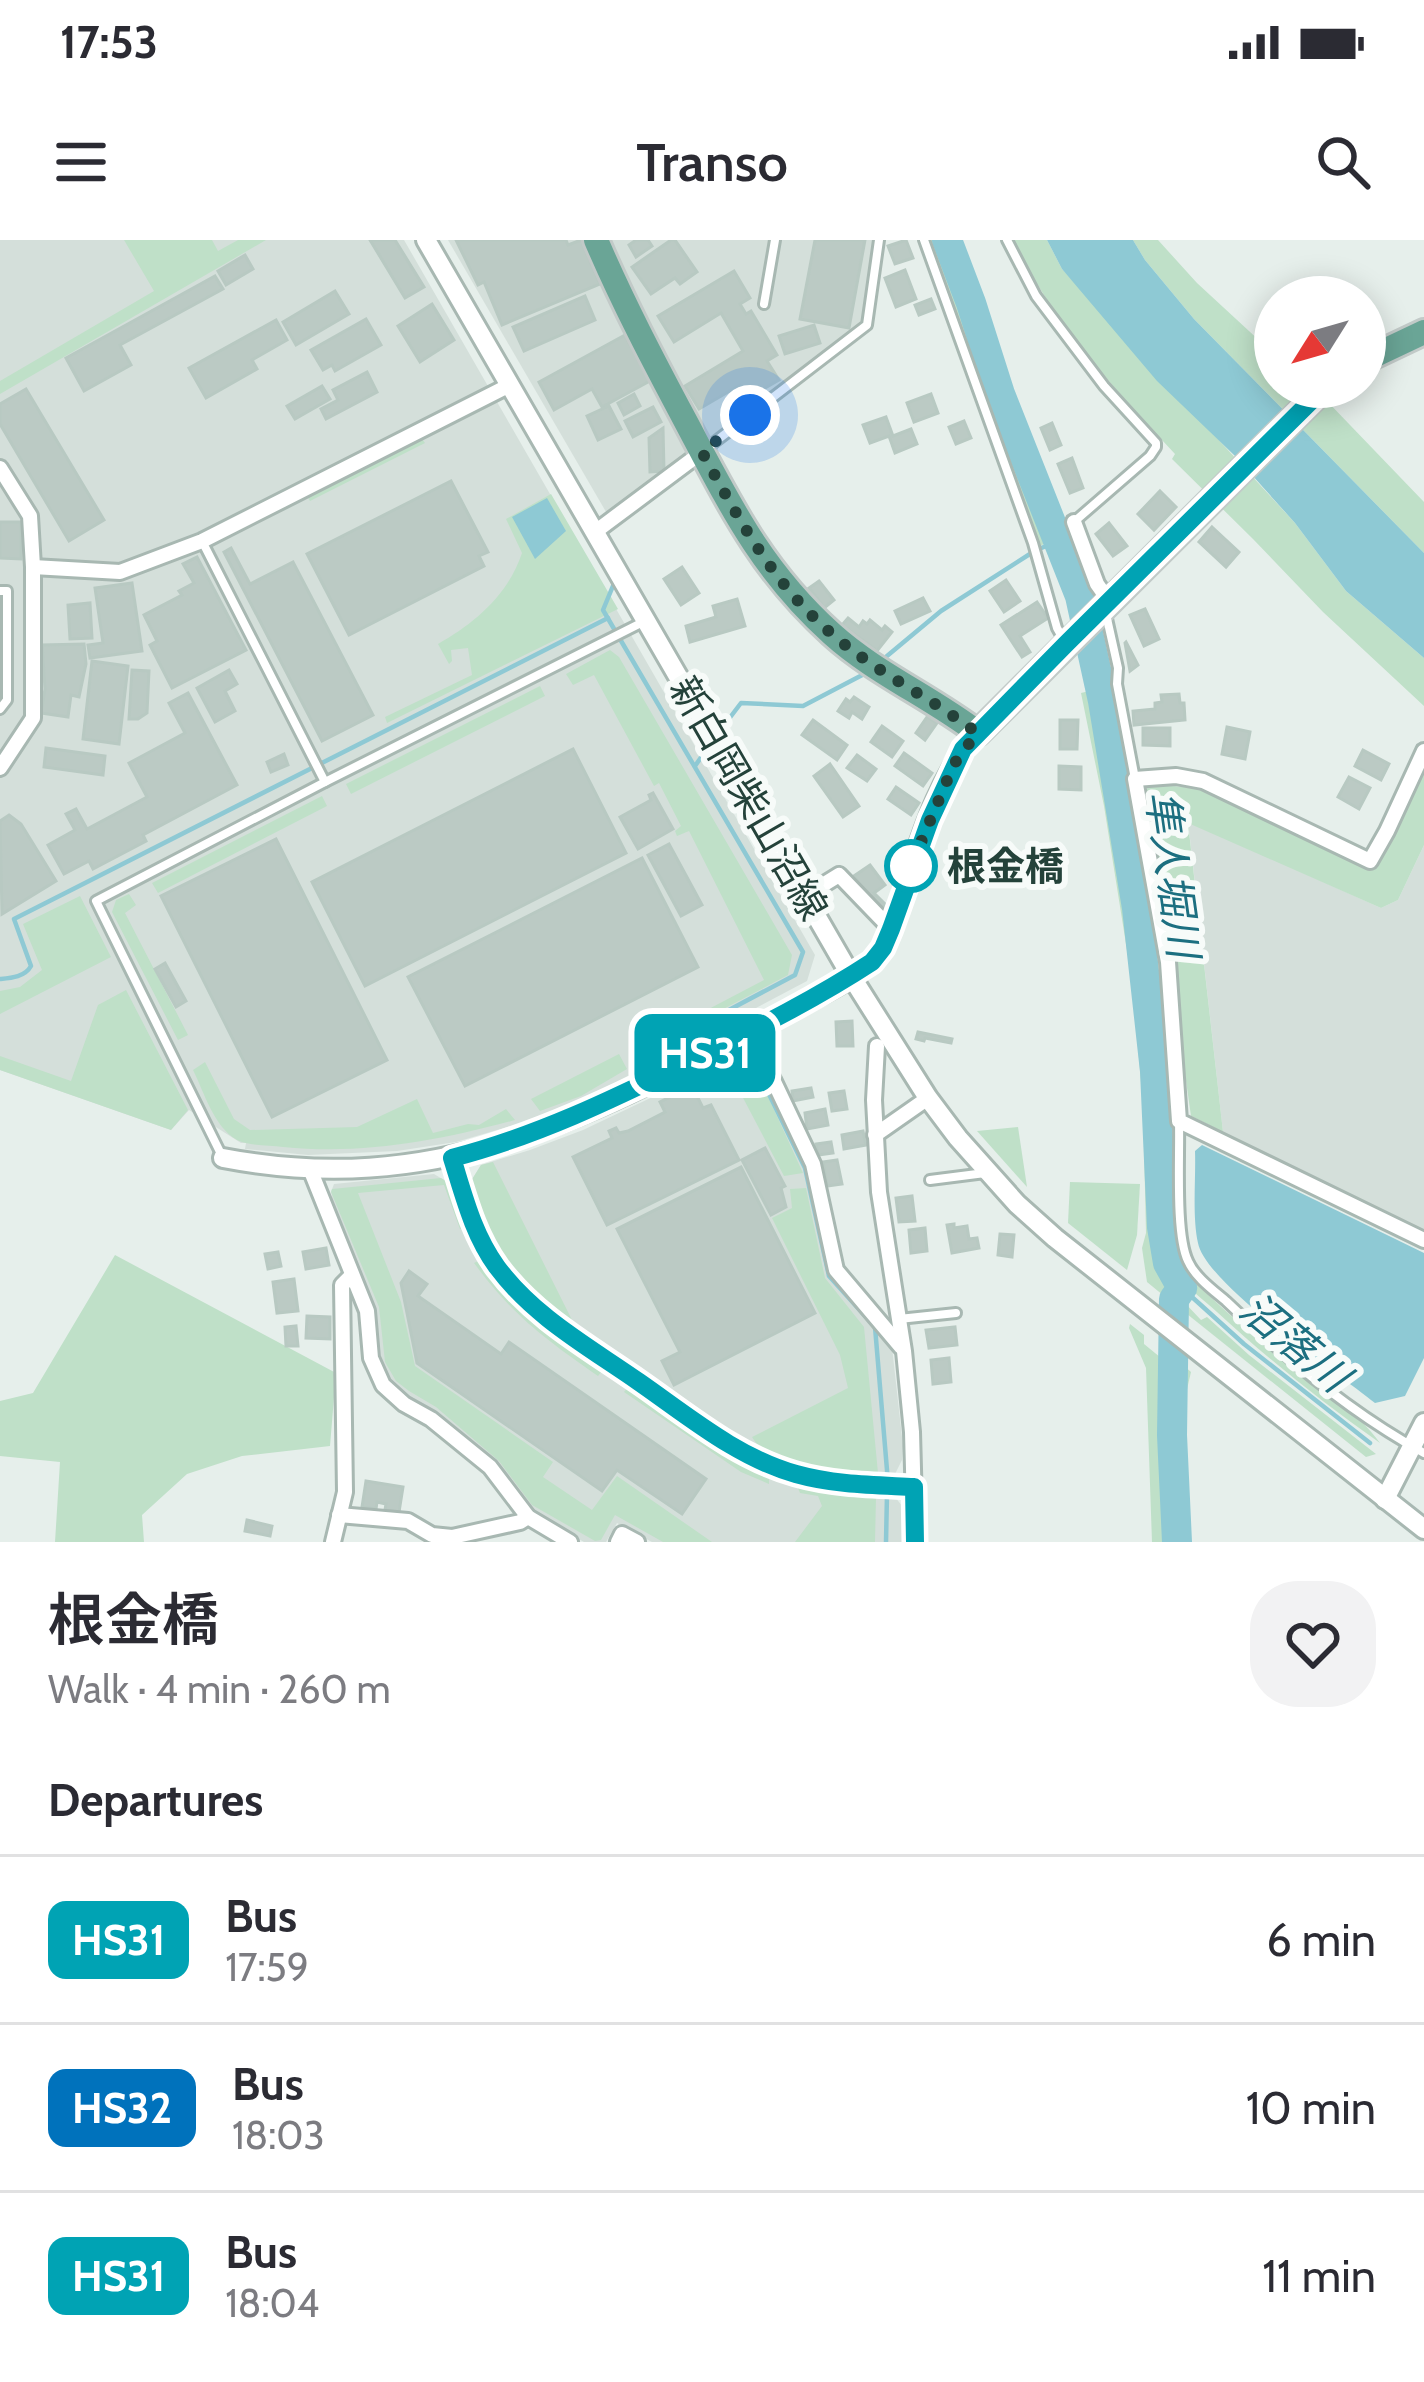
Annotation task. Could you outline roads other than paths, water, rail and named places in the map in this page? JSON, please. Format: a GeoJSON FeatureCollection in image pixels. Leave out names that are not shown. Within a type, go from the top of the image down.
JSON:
{"type":"FeatureCollection","features":[{"type":"Feature","properties":{"kind":"main road"},"geometry":{"type":"LineString","coordinates":[[596,240],[628,314],[757,551],[835,638],[977,733],[1303,408]]}},
{"type":"Feature","properties":{"kind":"main road"},"geometry":{"type":"LineString","coordinates":[[1386,350],[1424,332]]}},
{"type":"Feature","properties":{"kind":"street","name":"新白岡柴山沼線"},"geometry":{"type":"LineString","coordinates":[[426,240],[851,976],[928,1098],[986,1173],[1055,1238],[1385,1499]]}},
{"type":"Feature","properties":{"kind":"street"},"geometry":{"type":"LineString","coordinates":[[33,567],[120,572],[202,541],[510,385]]}},
{"type":"Feature","properties":{"kind":"street"},"geometry":{"type":"LineString","coordinates":[[596,532],[702,452]]}},
{"type":"Feature","properties":{"kind":"street"},"geometry":{"type":"LineString","coordinates":[[0,468],[30,516],[34,718],[0,768]]}},
{"type":"Feature","properties":{"kind":"street"},"geometry":{"type":"LineString","coordinates":[[1074,522],[1104,606]]}},
{"type":"Feature","properties":{"kind":"street"},"geometry":{"type":"LineString","coordinates":[[223,1158],[310,1168],[377,1168],[452,1158],[518,1139],[578,1116],[851,976],[877,956],[891,929],[954,764],[977,733]]}},
{"type":"Feature","properties":{"kind":"street"},"geometry":{"type":"LineString","coordinates":[[1424,751],[1370,861],[1203,781],[1176,776],[1136,779],[1168,962],[1179,1121],[1424,1240]]}},
{"type":"Feature","properties":{"kind":"street"},"geometry":{"type":"LineString","coordinates":[[806,896],[839,875],[891,929]]}},
{"type":"Feature","properties":{"kind":"street"},"geometry":{"type":"LineString","coordinates":[[750,1031],[813,1164],[836,1270],[904,1351]]}},
{"type":"Feature","properties":{"kind":"street"},"geometry":{"type":"LineString","coordinates":[[877,1046],[879,1192],[904,1351],[915,1542]]}},
{"type":"Feature","properties":{"kind":"street"},"geometry":{"type":"LineString","coordinates":[[875,1135],[928,1098]]}},
{"type":"Feature","properties":{"kind":"street"},"geometry":{"type":"LineString","coordinates":[[452,1158],[481,1241],[508,1281],[544,1316],[724,1441],[771,1465],[819,1480],[914,1487]]}},
{"type":"Feature","properties":{"kind":"street"},"geometry":{"type":"LineString","coordinates":[[310,1168],[368,1311],[371,1358],[383,1385],[490,1467],[528,1517],[570,1542]]}},
{"type":"Feature","properties":{"kind":"street"},"geometry":{"type":"LineString","coordinates":[[333,1542],[345,1492],[342,1285],[352,1275]]}},
{"type":"Feature","properties":{"kind":"street"},"geometry":{"type":"LineString","coordinates":[[1424,1423],[1418,1449],[1385,1499],[1424,1529]]}},
{"type":"Feature","properties":{"kind":"street"},"geometry":{"type":"LineString","coordinates":[[339,1515],[408,1521],[432,1534],[452,1537],[528,1517]]}},
{"type":"Feature","properties":{"kind":"street"},"geometry":{"type":"LineString","coordinates":[[618,1542],[622,1534],[637,1542]]}},
{"type":"Feature","properties":{"kind":"lane"},"geometry":{"type":"LineString","coordinates":[[764,304],[775,240]]}},
{"type":"Feature","properties":{"kind":"lane"},"geometry":{"type":"LineString","coordinates":[[702,452],[867,325],[880,240]]}},
{"type":"Feature","properties":{"kind":"lane"},"geometry":{"type":"LineString","coordinates":[[924,240],[1066,644]]}},
{"type":"Feature","properties":{"kind":"lane"},"geometry":{"type":"LineString","coordinates":[[1007,240],[1036,296],[1104,386],[1156,442],[1150,456],[1074,522]]}},
{"type":"Feature","properties":{"kind":"lane"},"geometry":{"type":"LineString","coordinates":[[202,541],[325,782]]}},
{"type":"Feature","properties":{"kind":"lane"},"geometry":{"type":"LineString","coordinates":[[0,591],[8,591],[7,700],[0,709]]}},
{"type":"Feature","properties":{"kind":"lane"},"geometry":{"type":"LineString","coordinates":[[1104,606],[1136,779]]}},
{"type":"Feature","properties":{"kind":"lane"},"geometry":{"type":"LineString","coordinates":[[223,1158],[96,901],[646,620]]}},
{"type":"Feature","properties":{"kind":"lane"},"geometry":{"type":"LineString","coordinates":[[1179,1121],[1181,1238],[1188,1264],[1265,1336],[1379,1426],[1418,1449]]}},
{"type":"Feature","properties":{"kind":"lane"},"geometry":{"type":"LineString","coordinates":[[930,1180],[986,1173]]}},
{"type":"Feature","properties":{"kind":"lane"},"geometry":{"type":"LineString","coordinates":[[899,1318],[956,1312]]}},
{"type":"Feature","properties":{"kind":"water"},"geometry":{"type":"Polygon","coordinates":[[[1047,240],[1133,240],[1194,319],[1254,380],[1254,408],[1281,408],[1424,553],[1424,658],[1346,591],[1295,523],[1234,455],[1157,381],[1062,269],[1047,240]]]}},
{"type":"Feature","properties":{"kind":"water"},"geometry":{"type":"Polygon","coordinates":[[[547,498],[566,531],[535,559],[512,517],[547,498]]]}},
{"type":"Feature","properties":{"kind":"water"},"geometry":{"type":"Polygon","coordinates":[[[1202,1145],[1424,1253],[1424,1358],[1405,1396],[1375,1403],[1248,1304],[1206,1260],[1198,1243],[1195,1209],[1195,1151],[1202,1145]]]}},
{"type":"Feature","properties":{"kind":"waterway","name":"隼人堀川"},"geometry":{"type":"LineString","coordinates":[[947,240],[1000,394],[1080,596],[1103,701],[1137,908],[1155,1071],[1162,1227],[1168,1263],[1182,1288],[1174,1299],[1172,1435],[1177,1542]]}},
{"type":"Feature","properties":{"kind":"waterway"},"geometry":{"type":"LineString","coordinates":[[1039,549],[1058,541]]}},
{"type":"Feature","properties":{"kind":"waterway"},"geometry":{"type":"LineString","coordinates":[[887,656],[941,611],[1033,552]]}},
{"type":"Feature","properties":{"kind":"waterway"},"geometry":{"type":"LineString","coordinates":[[615,581],[603,610],[803,952],[795,975],[727,1011],[739,1033]]}},
{"type":"Feature","properties":{"kind":"waterway"},"geometry":{"type":"LineString","coordinates":[[0,979],[21,975],[31,966],[14,919],[608,618]]}},
{"type":"Feature","properties":{"kind":"waterway"},"geometry":{"type":"LineString","coordinates":[[719,732],[741,703],[803,706],[868,672]]}},
{"type":"Feature","properties":{"kind":"waterway"},"geometry":{"type":"LineString","coordinates":[[695,766],[709,746]]}},
{"type":"Feature","properties":{"kind":"waterway"},"geometry":{"type":"LineString","coordinates":[[744,1043],[805,1168],[829,1276],[875,1327],[888,1482]]}},
{"type":"Feature","properties":{"kind":"waterway","name":"沼落川"},"geometry":{"type":"LineString","coordinates":[[1182,1288],[1244,1344],[1370,1443]]}},
{"type":"Feature","properties":{"kind":"waterway"},"geometry":{"type":"LineString","coordinates":[[886,1542],[887,1494]]}},
{"type":"Feature","properties":{"kind":"place","name":"根金橋"},"geometry":{"type":"Point","coordinates":[911,866]}}]}
